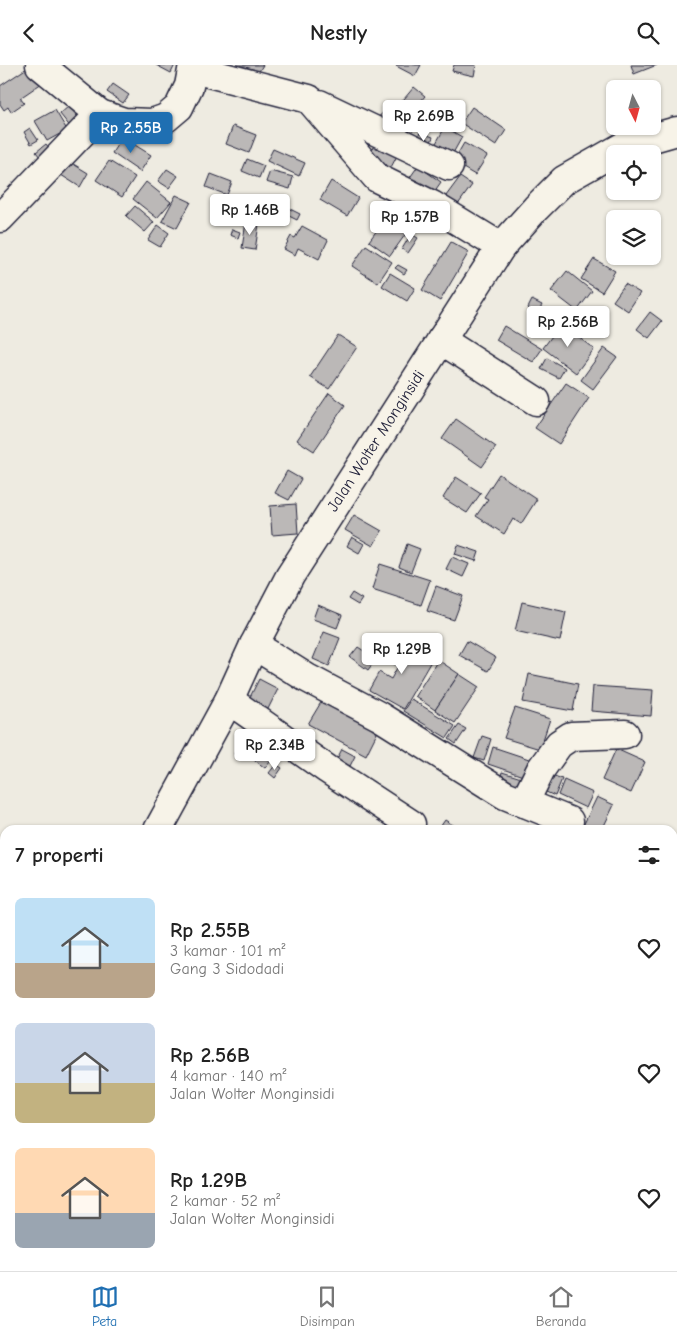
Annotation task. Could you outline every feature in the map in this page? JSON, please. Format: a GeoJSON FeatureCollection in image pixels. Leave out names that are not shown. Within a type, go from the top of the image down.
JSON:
{"type":"FeatureCollection","features":[{"type":"Feature","properties":{"kind":"street"},"geometry":{"type":"LineString","coordinates":[[40,65],[100,114],[124,122],[152,123],[166,118],[179,107],[189,86],[193,67],[308,99],[449,166]]}},
{"type":"Feature","properties":{"kind":"street"},"geometry":{"type":"LineString","coordinates":[[308,99],[377,179],[432,205],[500,247]]}},
{"type":"Feature","properties":{"kind":"street"},"geometry":{"type":"LineString","coordinates":[[0,218],[100,114]]}},
{"type":"Feature","properties":{"kind":"street","name":"Jalan Wolter Monginsidi"},"geometry":{"type":"LineString","coordinates":[[161,825],[229,700],[254,645],[290,575],[500,247],[564,179],[624,146],[677,131]]}},
{"type":"Feature","properties":{"kind":"street"},"geometry":{"type":"LineString","coordinates":[[441,340],[536,401]]}},
{"type":"Feature","properties":{"kind":"street"},"geometry":{"type":"LineString","coordinates":[[254,645],[307,678],[379,716],[506,795],[568,821]]}},
{"type":"Feature","properties":{"kind":"street"},"geometry":{"type":"LineString","coordinates":[[229,700],[327,769],[412,823]]}},
{"type":"Feature","properties":{"kind":"street"},"geometry":{"type":"LineString","coordinates":[[524,803],[541,769],[560,744],[571,737],[625,735]]}},
{"type":"Feature","properties":{"kind":"building"},"geometry":{"type":"Polygon","coordinates":[[[156,65],[175,65],[171,73],[156,65]]]}},
{"type":"Feature","properties":{"kind":"building"},"geometry":{"type":"Polygon","coordinates":[[[233,65],[263,65],[254,79],[233,65]]]}},
{"type":"Feature","properties":{"kind":"building"},"geometry":{"type":"Polygon","coordinates":[[[397,65],[421,65],[415,76],[397,65]]]}},
{"type":"Feature","properties":{"kind":"building"},"geometry":{"type":"Polygon","coordinates":[[[454,65],[476,65],[474,76],[452,71],[454,65]]]}},
{"type":"Feature","properties":{"kind":"building"},"geometry":{"type":"Polygon","coordinates":[[[631,65],[657,65],[634,74],[631,65]]]}},
{"type":"Feature","properties":{"kind":"building"},"geometry":{"type":"Polygon","coordinates":[[[30,66],[42,83],[20,98],[24,103],[11,112],[8,107],[4,110],[0,104],[0,86],[30,66]]]}},
{"type":"Feature","properties":{"kind":"building"},"geometry":{"type":"Polygon","coordinates":[[[113,84],[129,95],[123,103],[107,92],[113,84]]]}},
{"type":"Feature","properties":{"kind":"building"},"geometry":{"type":"Polygon","coordinates":[[[414,87],[425,96],[411,113],[399,105],[414,87]]]}},
{"type":"Feature","properties":{"kind":"building"},"geometry":{"type":"Polygon","coordinates":[[[425,102],[436,110],[423,130],[412,123],[425,102]]]}},
{"type":"Feature","properties":{"kind":"building"},"geometry":{"type":"Polygon","coordinates":[[[391,104],[400,111],[381,131],[373,123],[391,104]]]}},
{"type":"Feature","properties":{"kind":"building"},"geometry":{"type":"Polygon","coordinates":[[[69,106],[81,121],[72,129],[60,114],[69,106]]]}},
{"type":"Feature","properties":{"kind":"building"},"geometry":{"type":"Polygon","coordinates":[[[472,107],[506,130],[496,146],[461,123],[472,107]]]}},
{"type":"Feature","properties":{"kind":"building"},"geometry":{"type":"Polygon","coordinates":[[[55,110],[67,130],[47,141],[35,121],[55,110]]]}},
{"type":"Feature","properties":{"kind":"building"},"geometry":{"type":"Polygon","coordinates":[[[233,126],[256,135],[249,153],[226,144],[233,126]]]}},
{"type":"Feature","properties":{"kind":"building"},"geometry":{"type":"Polygon","coordinates":[[[445,127],[462,137],[452,155],[435,145],[445,127]]]}},
{"type":"Feature","properties":{"kind":"building"},"geometry":{"type":"Polygon","coordinates":[[[30,128],[38,140],[31,144],[24,132],[30,128]]]}},
{"type":"Feature","properties":{"kind":"building"},"geometry":{"type":"Polygon","coordinates":[[[420,132],[433,137],[427,152],[414,146],[420,132]]]}},
{"type":"Feature","properties":{"kind":"building"},"geometry":{"type":"Polygon","coordinates":[[[122,137],[151,155],[140,172],[112,153],[122,137]]]}},
{"type":"Feature","properties":{"kind":"building"},"geometry":{"type":"Polygon","coordinates":[[[376,142],[398,154],[388,173],[366,161],[376,142]]]}},
{"type":"Feature","properties":{"kind":"building"},"geometry":{"type":"Polygon","coordinates":[[[464,143],[487,156],[475,175],[453,162],[464,143]]]}},
{"type":"Feature","properties":{"kind":"building"},"geometry":{"type":"Polygon","coordinates":[[[46,144],[54,154],[44,162],[36,152],[46,144]]]}},
{"type":"Feature","properties":{"kind":"building"},"geometry":{"type":"Polygon","coordinates":[[[273,149],[305,163],[299,176],[267,161],[273,149]]]}},
{"type":"Feature","properties":{"kind":"building"},"geometry":{"type":"Polygon","coordinates":[[[247,159],[264,166],[259,178],[242,171],[247,159]]]}},
{"type":"Feature","properties":{"kind":"building"},"geometry":{"type":"Polygon","coordinates":[[[109,161],[135,177],[122,197],[96,180],[109,161]]]}},
{"type":"Feature","properties":{"kind":"building"},"geometry":{"type":"Polygon","coordinates":[[[70,162],[88,173],[80,187],[61,175],[70,162]]]}},
{"type":"Feature","properties":{"kind":"building"},"geometry":{"type":"Polygon","coordinates":[[[418,166],[441,182],[427,202],[404,186],[418,166]]]}},
{"type":"Feature","properties":{"kind":"building"},"geometry":{"type":"Polygon","coordinates":[[[167,169],[178,176],[169,188],[158,181],[167,169]]]}},
{"type":"Feature","properties":{"kind":"building"},"geometry":{"type":"Polygon","coordinates":[[[270,171],[293,177],[290,189],[266,182],[270,171]]]}},
{"type":"Feature","properties":{"kind":"building"},"geometry":{"type":"Polygon","coordinates":[[[211,174],[232,182],[227,195],[206,187],[211,174]]]}},
{"type":"Feature","properties":{"kind":"building"},"geometry":{"type":"Polygon","coordinates":[[[460,177],[472,185],[452,213],[440,204],[460,177]]]}},
{"type":"Feature","properties":{"kind":"building"},"geometry":{"type":"Polygon","coordinates":[[[331,181],[358,198],[347,216],[320,200],[331,181]]]}},
{"type":"Feature","properties":{"kind":"building"},"geometry":{"type":"Polygon","coordinates":[[[146,182],[171,202],[157,218],[133,199],[146,182]]]}},
{"type":"Feature","properties":{"kind":"building"},"geometry":{"type":"Polygon","coordinates":[[[176,195],[191,202],[177,228],[162,221],[176,195]]]}},
{"type":"Feature","properties":{"kind":"building"},"geometry":{"type":"Polygon","coordinates":[[[135,206],[154,222],[145,232],[126,216],[135,206]]]}},
{"type":"Feature","properties":{"kind":"building"},"geometry":{"type":"Polygon","coordinates":[[[288,208],[300,214],[297,220],[285,214],[288,208]]]}},
{"type":"Feature","properties":{"kind":"building"},"geometry":{"type":"Polygon","coordinates":[[[389,214],[410,228],[390,256],[369,241],[389,214]]]}},
{"type":"Feature","properties":{"kind":"building"},"geometry":{"type":"Polygon","coordinates":[[[246,222],[259,224],[255,250],[242,248],[246,222]]]}},
{"type":"Feature","properties":{"kind":"building"},"geometry":{"type":"Polygon","coordinates":[[[158,225],[169,233],[160,247],[148,240],[158,225]]]}},
{"type":"Feature","properties":{"kind":"building"},"geometry":{"type":"Polygon","coordinates":[[[302,226],[328,240],[319,259],[298,248],[295,255],[284,249],[291,236],[295,238],[302,226]]]}},
{"type":"Feature","properties":{"kind":"building"},"geometry":{"type":"Polygon","coordinates":[[[232,229],[240,232],[238,238],[230,235],[232,229]]]}},
{"type":"Feature","properties":{"kind":"building"},"geometry":{"type":"Polygon","coordinates":[[[411,234],[418,238],[408,253],[402,249],[411,234]]]}},
{"type":"Feature","properties":{"kind":"building"},"geometry":{"type":"Polygon","coordinates":[[[451,242],[469,252],[440,301],[422,290],[451,242]]]}},
{"type":"Feature","properties":{"kind":"building"},"geometry":{"type":"Polygon","coordinates":[[[366,245],[392,262],[378,283],[352,266],[366,245]]]}},
{"type":"Feature","properties":{"kind":"building"},"geometry":{"type":"Polygon","coordinates":[[[594,259],[615,271],[602,292],[581,279],[594,259]]]}},
{"type":"Feature","properties":{"kind":"building"},"geometry":{"type":"Polygon","coordinates":[[[398,265],[407,270],[404,274],[395,268],[398,265]]]}},
{"type":"Feature","properties":{"kind":"building"},"geometry":{"type":"Polygon","coordinates":[[[567,271],[592,291],[577,311],[551,291],[567,271]]]}},
{"type":"Feature","properties":{"kind":"building"},"geometry":{"type":"Polygon","coordinates":[[[390,273],[415,288],[407,301],[382,286],[390,273]]]}},
{"type":"Feature","properties":{"kind":"building"},"geometry":{"type":"Polygon","coordinates":[[[625,284],[640,293],[628,311],[613,301],[625,284]]]}},
{"type":"Feature","properties":{"kind":"building"},"geometry":{"type":"Polygon","coordinates":[[[532,300],[542,305],[537,314],[528,308],[532,300]]]}},
{"type":"Feature","properties":{"kind":"building"},"geometry":{"type":"Polygon","coordinates":[[[650,312],[662,321],[649,338],[637,329],[650,312]]]}},
{"type":"Feature","properties":{"kind":"building"},"geometry":{"type":"Polygon","coordinates":[[[561,324],[594,349],[576,373],[543,348],[561,324]]]}},
{"type":"Feature","properties":{"kind":"building"},"geometry":{"type":"Polygon","coordinates":[[[504,326],[542,349],[533,362],[496,340],[504,326]]]}},
{"type":"Feature","properties":{"kind":"building"},"geometry":{"type":"Polygon","coordinates":[[[338,335],[357,347],[329,389],[310,377],[338,335]]]}},
{"type":"Feature","properties":{"kind":"building"},"geometry":{"type":"Polygon","coordinates":[[[604,348],[617,357],[593,389],[581,380],[604,348]]]}},
{"type":"Feature","properties":{"kind":"building"},"geometry":{"type":"Polygon","coordinates":[[[547,358],[565,368],[559,378],[541,369],[547,358]]]}},
{"type":"Feature","properties":{"kind":"building"},"geometry":{"type":"Polygon","coordinates":[[[566,383],[589,398],[559,444],[535,428],[566,383]]]}},
{"type":"Feature","properties":{"kind":"building"},"geometry":{"type":"Polygon","coordinates":[[[329,393],[345,405],[314,451],[297,440],[329,393]]]}},
{"type":"Feature","properties":{"kind":"building"},"geometry":{"type":"Polygon","coordinates":[[[456,419],[496,447],[482,467],[442,439],[456,419]]]}},
{"type":"Feature","properties":{"kind":"building"},"geometry":{"type":"Polygon","coordinates":[[[287,471],[301,479],[289,500],[275,493],[287,471]]]}},
{"type":"Feature","properties":{"kind":"building"},"geometry":{"type":"Polygon","coordinates":[[[499,474],[537,499],[521,524],[513,519],[504,534],[476,516],[488,499],[484,497],[499,474]]]}},
{"type":"Feature","properties":{"kind":"building"},"geometry":{"type":"Polygon","coordinates":[[[456,477],[481,493],[467,513],[443,498],[456,477]]]}},
{"type":"Feature","properties":{"kind":"building"},"geometry":{"type":"Polygon","coordinates":[[[296,504],[298,533],[272,535],[270,506],[296,504]]]}},
{"type":"Feature","properties":{"kind":"building"},"geometry":{"type":"Polygon","coordinates":[[[354,515],[382,531],[373,546],[345,530],[354,515]]]}},
{"type":"Feature","properties":{"kind":"building"},"geometry":{"type":"Polygon","coordinates":[[[352,537],[364,544],[359,553],[347,546],[352,537]]]}},
{"type":"Feature","properties":{"kind":"building"},"geometry":{"type":"Polygon","coordinates":[[[407,544],[420,549],[411,572],[399,567],[407,544]]]}},
{"type":"Feature","properties":{"kind":"building"},"geometry":{"type":"Polygon","coordinates":[[[458,545],[479,552],[476,561],[455,554],[458,545]]]}},
{"type":"Feature","properties":{"kind":"building"},"geometry":{"type":"Polygon","coordinates":[[[452,557],[469,564],[463,577],[446,569],[452,557]]]}},
{"type":"Feature","properties":{"kind":"building"},"geometry":{"type":"Polygon","coordinates":[[[380,564],[430,580],[421,605],[372,589],[380,564]]]}},
{"type":"Feature","properties":{"kind":"building"},"geometry":{"type":"Polygon","coordinates":[[[436,586],[463,596],[454,620],[427,611],[436,586]]]}},
{"type":"Feature","properties":{"kind":"building"},"geometry":{"type":"Polygon","coordinates":[[[352,593],[362,599],[358,605],[348,599],[352,593]]]}},
{"type":"Feature","properties":{"kind":"building"},"geometry":{"type":"Polygon","coordinates":[[[522,602],[566,612],[560,641],[515,631],[522,602]]]}},
{"type":"Feature","properties":{"kind":"building"},"geometry":{"type":"Polygon","coordinates":[[[318,605],[342,615],[337,628],[313,619],[318,605]]]}},
{"type":"Feature","properties":{"kind":"building"},"geometry":{"type":"Polygon","coordinates":[[[324,632],[340,638],[329,666],[313,659],[324,632]]]}},
{"type":"Feature","properties":{"kind":"building"},"geometry":{"type":"Polygon","coordinates":[[[467,641],[496,658],[488,671],[459,655],[467,641]]]}},
{"type":"Feature","properties":{"kind":"building"},"geometry":{"type":"Polygon","coordinates":[[[412,643],[434,656],[403,709],[369,690],[379,672],[391,679],[398,666],[384,658],[392,645],[406,653],[412,643]]]}},
{"type":"Feature","properties":{"kind":"building"},"geometry":{"type":"Polygon","coordinates":[[[358,647],[376,659],[368,670],[350,657],[358,647]]]}},
{"type":"Feature","properties":{"kind":"building"},"geometry":{"type":"Polygon","coordinates":[[[438,660],[459,674],[435,710],[415,696],[438,660]]]}},
{"type":"Feature","properties":{"kind":"building"},"geometry":{"type":"Polygon","coordinates":[[[459,674],[479,687],[455,723],[435,710],[459,674]]]}},
{"type":"Feature","properties":{"kind":"building"},"geometry":{"type":"Polygon","coordinates":[[[529,674],[578,684],[573,711],[523,702],[529,674]]]}},
{"type":"Feature","properties":{"kind":"building"},"geometry":{"type":"Polygon","coordinates":[[[259,679],[278,689],[266,713],[247,703],[259,679]]]}},
{"type":"Feature","properties":{"kind":"building"},"geometry":{"type":"Polygon","coordinates":[[[593,686],[653,690],[651,716],[591,711],[593,686]]]}},
{"type":"Feature","properties":{"kind":"building"},"geometry":{"type":"Polygon","coordinates":[[[323,699],[379,729],[366,755],[308,724],[323,699]]]}},
{"type":"Feature","properties":{"kind":"building"},"geometry":{"type":"Polygon","coordinates":[[[411,699],[455,726],[447,738],[403,711],[411,699]]]}},
{"type":"Feature","properties":{"kind":"building"},"geometry":{"type":"Polygon","coordinates":[[[515,708],[550,719],[540,749],[504,738],[515,708]]]}},
{"type":"Feature","properties":{"kind":"building"},"geometry":{"type":"Polygon","coordinates":[[[459,725],[466,729],[456,744],[449,739],[459,725]]]}},
{"type":"Feature","properties":{"kind":"building"},"geometry":{"type":"Polygon","coordinates":[[[482,736],[491,739],[484,761],[474,758],[482,736]]]}},
{"type":"Feature","properties":{"kind":"building"},"geometry":{"type":"Polygon","coordinates":[[[270,737],[285,745],[280,756],[264,748],[270,737]]]}},
{"type":"Feature","properties":{"kind":"building"},"geometry":{"type":"Polygon","coordinates":[[[240,742],[249,746],[243,759],[234,754],[240,742]]]}},
{"type":"Feature","properties":{"kind":"building"},"geometry":{"type":"Polygon","coordinates":[[[252,747],[271,761],[265,768],[247,754],[252,747]]]}},
{"type":"Feature","properties":{"kind":"building"},"geometry":{"type":"Polygon","coordinates":[[[493,747],[532,760],[526,777],[488,764],[493,747]]]}},
{"type":"Feature","properties":{"kind":"building"},"geometry":{"type":"Polygon","coordinates":[[[342,749],[355,756],[350,766],[337,759],[342,749]]]}},
{"type":"Feature","properties":{"kind":"building"},"geometry":{"type":"Polygon","coordinates":[[[616,749],[645,762],[631,793],[602,780],[616,749]]]}},
{"type":"Feature","properties":{"kind":"building"},"geometry":{"type":"Polygon","coordinates":[[[276,764],[282,768],[275,778],[269,773],[276,764]]]}},
{"type":"Feature","properties":{"kind":"building"},"geometry":{"type":"Polygon","coordinates":[[[502,772],[531,781],[528,792],[499,783],[502,772]]]}},
{"type":"Feature","properties":{"kind":"building"},"geometry":{"type":"Polygon","coordinates":[[[552,775],[562,779],[555,796],[546,792],[552,775]]]}},
{"type":"Feature","properties":{"kind":"building"},"geometry":{"type":"Polygon","coordinates":[[[564,780],[593,793],[586,808],[558,795],[564,780]]]}},
{"type":"Feature","properties":{"kind":"building"},"geometry":{"type":"Polygon","coordinates":[[[597,797],[614,805],[604,825],[583,825],[597,797]]]}},
{"type":"Feature","properties":{"kind":"building"},"geometry":{"type":"Polygon","coordinates":[[[445,820],[453,825],[442,825],[445,820]]]}}]}
